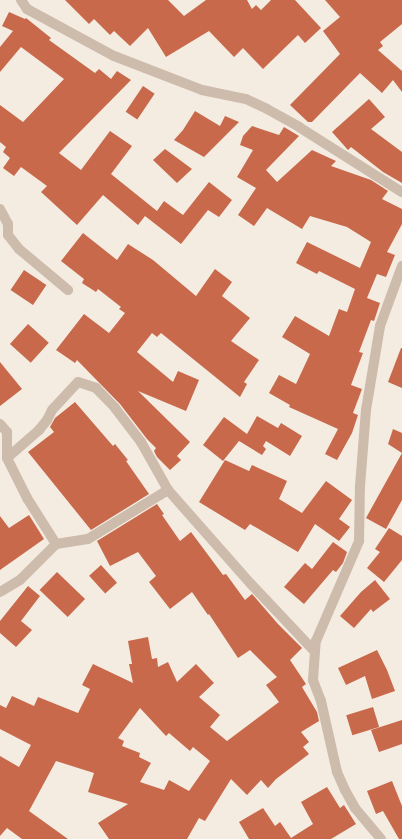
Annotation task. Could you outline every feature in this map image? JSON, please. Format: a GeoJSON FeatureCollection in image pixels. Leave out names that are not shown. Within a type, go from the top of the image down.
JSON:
{"type":"FeatureCollection","features":[{"type":"Feature","properties":{"kind":"street"},"geometry":{"type":"LineString","coordinates":[[21,0],[28,9],[114,56],[202,90],[246,99],[267,109],[299,127],[402,192]]}},
{"type":"Feature","properties":{"kind":"street"},"geometry":{"type":"LineString","coordinates":[[0,209],[8,224],[8,235],[18,249],[68,290]]}},
{"type":"Feature","properties":{"kind":"street"},"geometry":{"type":"LineString","coordinates":[[381,839],[355,808],[337,772],[321,701],[313,680],[316,641],[359,541],[360,486],[366,410],[380,326],[402,266]]}},
{"type":"Feature","properties":{"kind":"street"},"geometry":{"type":"LineString","coordinates":[[7,458],[39,430],[47,420],[52,410],[78,382],[96,388],[115,408],[141,442],[168,490],[251,584],[315,652]]}},
{"type":"Feature","properties":{"kind":"street"},"geometry":{"type":"LineString","coordinates":[[0,424],[7,432],[7,458],[27,498],[56,544]]}},
{"type":"Feature","properties":{"kind":"street"},"geometry":{"type":"LineString","coordinates":[[0,592],[20,580],[56,544],[88,539],[168,490]]}},
{"type":"Feature","properties":{"kind":"building"},"geometry":{"type":"Polygon","coordinates":[[[65,0],[168,0],[184,16],[206,0],[247,0],[252,9],[256,5],[261,10],[271,0],[295,0],[321,28],[305,43],[298,35],[263,69],[243,48],[234,57],[209,31],[166,57],[148,28],[130,46],[114,31],[110,35],[94,19],[89,24],[65,0]]]}},
{"type":"Feature","properties":{"kind":"building"},"geometry":{"type":"Polygon","coordinates":[[[325,0],[402,0],[402,24],[380,42],[383,46],[378,50],[402,71],[402,92],[393,80],[382,93],[360,73],[312,122],[308,122],[290,105],[340,54],[323,31],[340,17],[325,0]]]}},
{"type":"Feature","properties":{"kind":"building"},"geometry":{"type":"Polygon","coordinates":[[[9,12],[25,19],[26,18],[51,38],[49,40],[95,73],[99,69],[111,79],[117,71],[131,80],[59,153],[81,170],[110,131],[132,146],[111,174],[157,211],[164,201],[183,215],[209,182],[232,200],[219,217],[208,210],[181,244],[145,216],[138,225],[103,195],[77,225],[41,192],[47,186],[21,167],[14,176],[3,168],[10,158],[3,152],[6,147],[0,142],[0,105],[23,122],[64,79],[21,47],[0,72],[0,47],[13,31],[2,26],[9,12]]]}},
{"type":"Feature","properties":{"kind":"building"},"geometry":{"type":"Polygon","coordinates":[[[143,86],[155,94],[137,120],[126,112],[143,86]]]}},
{"type":"Feature","properties":{"kind":"building"},"geometry":{"type":"Polygon","coordinates":[[[369,99],[385,117],[371,129],[402,152],[402,183],[383,172],[351,147],[348,150],[332,132],[369,99]]]}},
{"type":"Feature","properties":{"kind":"building"},"geometry":{"type":"Polygon","coordinates":[[[195,111],[220,126],[225,116],[239,122],[204,157],[174,140],[183,130],[195,111]]]}},
{"type":"Feature","properties":{"kind":"building"},"geometry":{"type":"Polygon","coordinates":[[[252,126],[279,135],[284,127],[299,136],[266,170],[277,182],[312,150],[336,161],[331,166],[371,180],[388,191],[382,199],[402,209],[402,224],[387,252],[395,255],[386,277],[377,274],[367,298],[380,303],[374,321],[371,320],[359,352],[363,353],[351,385],[362,389],[353,413],[358,415],[352,433],[337,460],[325,454],[338,429],[289,407],[290,405],[269,393],[279,375],[296,384],[310,354],[282,337],[295,316],[329,336],[339,309],[347,312],[355,289],[319,271],[317,274],[296,263],[307,242],[360,268],[371,242],[347,227],[310,216],[302,229],[267,208],[254,226],[238,215],[256,188],[237,177],[253,150],[240,145],[243,136],[252,126]]]}},
{"type":"Feature","properties":{"kind":"building"},"geometry":{"type":"Polygon","coordinates":[[[165,149],[192,169],[177,183],[153,160],[165,149]]]}},
{"type":"Feature","properties":{"kind":"building"},"geometry":{"type":"Polygon","coordinates":[[[83,233],[117,260],[128,244],[153,260],[196,296],[215,269],[232,282],[222,296],[250,318],[231,341],[259,360],[244,382],[247,384],[240,397],[161,333],[157,337],[152,333],[137,352],[173,382],[178,371],[199,380],[186,411],[138,391],[190,442],[177,456],[181,460],[170,470],[157,457],[154,451],[156,448],[147,439],[120,404],[77,360],[75,363],[56,350],[84,314],[109,333],[125,313],[119,309],[121,307],[98,289],[96,292],[82,283],[84,279],[61,261],[83,233]]]}},
{"type":"Feature","properties":{"kind":"building"},"geometry":{"type":"Polygon","coordinates":[[[24,270],[46,285],[33,305],[11,290],[24,270]]]}},
{"type":"Feature","properties":{"kind":"building"},"geometry":{"type":"Polygon","coordinates":[[[28,324],[49,343],[31,363],[10,344],[28,324]]]}},
{"type":"Feature","properties":{"kind":"building"},"geometry":{"type":"Polygon","coordinates":[[[402,348],[402,388],[388,382],[402,348]]]}},
{"type":"Feature","properties":{"kind":"building"},"geometry":{"type":"Polygon","coordinates":[[[0,362],[22,389],[0,406],[0,362]]]}},
{"type":"Feature","properties":{"kind":"building"},"geometry":{"type":"Polygon","coordinates":[[[75,402],[113,446],[115,444],[128,460],[126,461],[149,494],[91,530],[28,452],[54,432],[50,427],[55,418],[75,402]]]}},
{"type":"Feature","properties":{"kind":"building"},"geometry":{"type":"Polygon","coordinates":[[[257,416],[278,428],[281,423],[302,436],[290,456],[266,441],[263,446],[266,449],[262,455],[239,441],[223,461],[203,445],[224,417],[247,434],[257,416]]]}},
{"type":"Feature","properties":{"kind":"building"},"geometry":{"type":"Polygon","coordinates":[[[393,429],[402,433],[402,453],[388,444],[393,429]]]}},
{"type":"Feature","properties":{"kind":"building"},"geometry":{"type":"Polygon","coordinates":[[[402,453],[402,500],[386,529],[366,518],[402,453]]]}},
{"type":"Feature","properties":{"kind":"building"},"geometry":{"type":"Polygon","coordinates":[[[225,460],[249,471],[252,465],[287,481],[279,499],[302,513],[326,481],[352,500],[339,519],[350,527],[339,541],[315,524],[298,552],[250,524],[245,530],[199,502],[225,460]]]}},
{"type":"Feature","properties":{"kind":"building"},"geometry":{"type":"Polygon","coordinates":[[[157,504],[164,514],[162,515],[180,541],[191,532],[223,575],[226,574],[245,600],[252,594],[278,624],[302,648],[290,660],[306,684],[302,687],[317,712],[319,721],[301,732],[309,742],[303,747],[309,754],[276,779],[268,788],[261,780],[247,795],[231,779],[205,821],[199,818],[187,839],[109,839],[98,823],[128,804],[88,792],[94,773],[56,761],[29,811],[68,839],[22,839],[7,828],[0,836],[0,756],[19,767],[31,745],[0,729],[0,705],[6,708],[12,696],[34,706],[38,697],[78,713],[90,689],[82,685],[93,664],[133,683],[129,664],[132,664],[128,641],[148,637],[152,659],[157,658],[158,667],[168,662],[177,682],[196,664],[214,683],[199,697],[220,715],[210,727],[227,741],[279,702],[266,685],[277,677],[250,650],[238,658],[209,614],[208,615],[192,592],[170,609],[149,582],[156,576],[138,552],[110,566],[97,541],[157,504]],[[140,708],[118,738],[124,741],[122,746],[140,753],[139,757],[151,763],[140,782],[164,790],[169,780],[189,791],[210,761],[193,747],[190,751],[169,733],[166,736],[140,708]]]}},
{"type":"Feature","properties":{"kind":"building"},"geometry":{"type":"Polygon","coordinates":[[[29,515],[44,539],[0,570],[0,516],[9,528],[29,515]]]}},
{"type":"Feature","properties":{"kind":"building"},"geometry":{"type":"Polygon","coordinates":[[[389,528],[402,536],[402,560],[384,582],[367,568],[380,552],[375,549],[389,528]]]}},
{"type":"Feature","properties":{"kind":"building"},"geometry":{"type":"Polygon","coordinates":[[[333,542],[347,552],[343,563],[336,572],[333,570],[304,604],[284,587],[305,563],[312,569],[333,542]]]}},
{"type":"Feature","properties":{"kind":"building"},"geometry":{"type":"Polygon","coordinates":[[[101,565],[117,583],[105,594],[89,576],[101,565]]]}},
{"type":"Feature","properties":{"kind":"building"},"geometry":{"type":"Polygon","coordinates":[[[57,572],[85,599],[68,617],[40,590],[57,572]]]}},
{"type":"Feature","properties":{"kind":"building"},"geometry":{"type":"Polygon","coordinates":[[[375,580],[390,599],[373,612],[371,609],[354,628],[340,616],[361,592],[375,580]]]}},
{"type":"Feature","properties":{"kind":"building"},"geometry":{"type":"Polygon","coordinates":[[[28,586],[40,596],[21,621],[32,630],[16,647],[0,633],[0,621],[28,586]]]}},
{"type":"Feature","properties":{"kind":"building"},"geometry":{"type":"Polygon","coordinates":[[[377,650],[395,691],[372,699],[365,676],[346,685],[338,668],[377,650]]]}},
{"type":"Feature","properties":{"kind":"building"},"geometry":{"type":"Polygon","coordinates":[[[373,707],[379,727],[352,735],[346,715],[373,707]]]}},
{"type":"Feature","properties":{"kind":"building"},"geometry":{"type":"Polygon","coordinates":[[[402,720],[402,744],[379,752],[371,730],[402,720]]]}},
{"type":"Feature","properties":{"kind":"building"},"geometry":{"type":"Polygon","coordinates":[[[392,781],[402,806],[402,839],[399,839],[383,811],[376,814],[367,791],[392,781]]]}},
{"type":"Feature","properties":{"kind":"building"},"geometry":{"type":"Polygon","coordinates":[[[327,787],[340,808],[344,805],[356,824],[331,839],[249,839],[239,822],[263,808],[275,826],[280,822],[291,838],[313,824],[301,802],[327,787]]]}}]}
